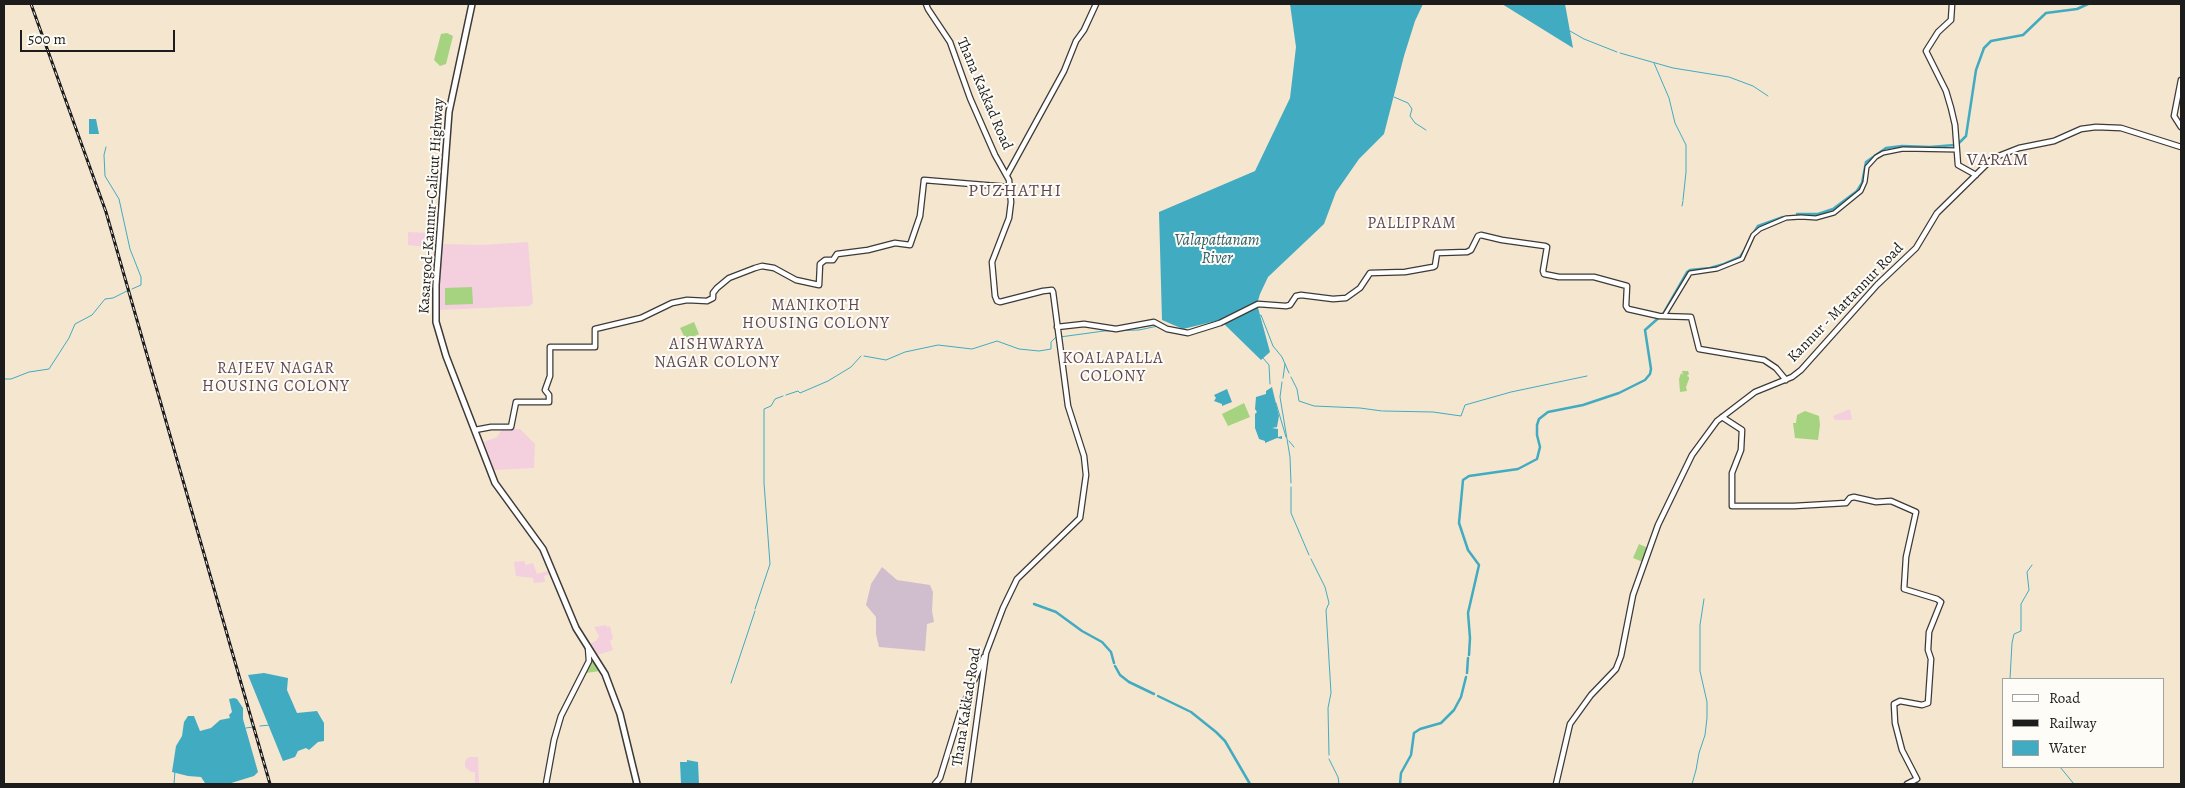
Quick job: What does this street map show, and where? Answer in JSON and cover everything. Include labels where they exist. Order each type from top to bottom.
[{"type":"highway","name":"Kasargod-Kannur-Calicut Highway","points":[[473,4],[450,104],[435,311],[439,336],[493,484],[538,546],[574,620],[597,660],[618,714],[636,784]]},
{"type":"main road","name":"Thana Kakkad Road","points":[[926,4],[950,42],[970,98],[995,155],[1007,175],[1011,202],[1009,218],[992,262],[997,301],[1000,302],[1052,290],[1068,406],[1085,466],[1086,482],[1082,510],[1076,523],[1017,579],[1009,591],[986,653],[968,784]]},
{"type":"main road","points":[[1007,175],[1064,71],[1076,41],[1084,30],[1096,4]]},
{"type":"main road","points":[[1952,4],[1951,20],[1938,32],[1926,51],[1946,91],[1955,126],[1958,165],[1976,175]]},
{"type":"main road","points":[[2181,80],[2174,116],[2181,128]]},
{"type":"main road","name":"Kannur - Mattannur Road","points":[[1556,784],[1570,724],[1591,696],[1616,669],[1621,656],[1633,595],[1658,524],[1692,456],[1708,431],[1722,417],[1755,392],[1786,380],[1801,370],[1877,284],[1916,248],[1937,213],[1990,161],[2008,152],[2054,141],[2088,128],[2121,128],[2181,147]]},
{"type":"main road","points":[[474,431],[491,427],[511,427],[516,402],[549,402],[549,395],[545,390],[550,376],[550,346],[595,347],[595,329],[641,318],[672,303],[687,300],[707,301],[713,298],[717,288],[729,278],[762,266],[774,268],[796,280],[819,285],[820,264],[825,260],[833,260],[836,254],[868,250],[895,243],[910,244],[920,216],[924,180],[1009,187]]},
{"type":"main road","points":[[1057,327],[1084,324],[1116,329],[1151,322],[1185,334],[1220,323],[1260,303],[1289,305],[1294,298],[1301,295],[1332,299],[1346,298],[1360,288],[1370,273],[1405,272],[1433,267],[1435,266],[1437,253],[1467,252],[1471,250],[1480,235],[1546,246],[1544,274],[1559,277],[1594,277],[1627,286],[1626,308],[1662,316],[1691,317],[1699,349],[1764,360],[1776,368],[1786,380]]},
{"type":"main road","points":[[1722,417],[1742,430],[1741,450],[1732,473],[1732,506],[1795,506],[1846,502],[1854,497],[1876,502],[1889,500],[1916,512],[1906,557],[1904,588],[1941,602],[1929,632],[1928,650],[1931,660],[1928,703],[1922,705],[1900,701],[1894,704],[1894,724],[1902,750],[1917,779],[1907,784]]},
{"type":"main road","points":[[546,784],[557,731],[568,702],[589,661],[588,646]]},
{"type":"main road","points":[[935,784],[940,778],[960,713],[986,653]]},
{"type":"street","points":[[1662,316],[1690,273],[1717,269],[1742,259],[1753,235],[1760,229],[1786,218],[1816,218],[1834,213],[1860,191],[1865,182],[1867,167],[1876,157],[1883,153],[1898,150],[1957,150]]},
{"type":"shaded area","points":[[408,232],[439,235],[438,248],[408,245]]},
{"type":"shaded area","points":[[528,242],[533,303],[530,306],[438,310],[442,244],[482,245]]},
{"type":"shaded area","points":[[1850,409],[1852,420],[1835,420],[1833,416]]},
{"type":"shaded area","points":[[502,429],[520,429],[535,444],[534,468],[494,470],[484,442],[497,437]]},
{"type":"shaded area","points":[[524,561],[526,565],[533,563],[537,574],[548,571],[550,574],[544,576],[545,582],[534,583],[533,578],[516,576],[514,562]]},
{"type":"shaded area","points":[[882,567],[897,580],[930,585],[933,592],[932,611],[934,622],[927,624],[925,651],[879,647],[876,634],[876,617],[866,605],[871,584]]},
{"type":"shaded area","points":[[606,625],[607,627],[610,626],[613,639],[610,641],[613,650],[597,655],[590,644],[596,641],[599,636],[594,627]]},
{"type":"shaded area","points":[[469,757],[478,757],[479,783],[475,783],[475,772],[471,772],[465,767],[465,761]]},
{"type":"green space","points":[[447,33],[453,36],[446,64],[440,66],[434,60],[441,34]]},
{"type":"green space","points":[[472,287],[473,304],[445,305],[445,288]]},
{"type":"green space","points":[[694,322],[699,334],[686,340],[680,328]]},
{"type":"green space","points":[[1682,371],[1688,371],[1689,374],[1687,376],[1689,379],[1686,387],[1687,391],[1680,392],[1679,379],[1681,373],[1683,375]]},
{"type":"green space","points":[[1244,403],[1250,417],[1228,426],[1222,414]]},
{"type":"green space","points":[[1805,411],[1819,416],[1818,440],[1795,438],[1793,423],[1796,423],[1797,415]]},
{"type":"green space","points":[[1639,544],[1648,548],[1643,562],[1633,558]]},
{"type":"green space","points":[[592,656],[600,671],[586,673]]},
{"type":"water","name":"Valapattanam River","points":[[1290,4],[1423,4],[1415,21],[1404,56],[1384,134],[1359,159],[1336,192],[1324,224],[1268,277],[1260,294],[1257,304],[1270,352],[1261,360],[1220,320],[1183,329],[1162,320],[1159,212],[1255,171],[1290,98],[1296,47]]},
{"type":"water","points":[[1502,4],[1565,4],[1573,48]]},
{"type":"water","points":[[89,119],[96,119],[99,134],[89,134]]},
{"type":"water","points":[[1272,387],[1279,416],[1277,427],[1272,428],[1278,429],[1278,437],[1282,436],[1282,439],[1277,438],[1265,443],[1265,441],[1259,439],[1255,428],[1256,397],[1266,394],[1266,391]]},
{"type":"water","points":[[1227,389],[1232,402],[1222,406],[1222,404],[1214,401],[1216,398],[1214,395]]},
{"type":"water","points":[[264,673],[288,678],[287,690],[297,713],[317,711],[324,723],[324,741],[318,742],[309,750],[306,748],[298,751],[295,757],[283,761],[248,675]]},
{"type":"water","points":[[229,699],[237,699],[243,708],[243,719],[258,772],[254,776],[228,784],[209,784],[205,783],[201,777],[172,772],[176,746],[182,736],[184,722],[188,716],[194,716],[200,731],[211,728],[220,720],[230,718],[229,715],[232,712]]},
{"type":"water","points":[[687,760],[698,762],[699,784],[681,784],[680,762],[687,762]]},
{"type":"waterway","points":[[1958,144],[1966,136],[1976,70],[1984,48],[1991,41],[2023,35],[2046,13],[2077,9],[2088,4]]},
{"type":"waterway","points":[[1570,31],[1584,39],[1617,52]]},
{"type":"waterway","points":[[1620,53],[1673,68],[1729,77],[1753,86],[1768,96]]},
{"type":"waterway","points":[[1654,63],[1669,98],[1675,123],[1686,145],[1683,200]]},
{"type":"waterway","points":[[1394,97],[1408,103],[1412,109],[1410,116],[1415,123],[1426,130]]},
{"type":"waterway","points":[[1797,214],[1818,214],[1833,209],[1857,191],[1862,183],[1866,162],[1886,148],[1955,145]]},
{"type":"waterway","points":[[106,147],[104,155],[105,176],[119,199],[130,249],[141,277],[141,285],[132,289]]},
{"type":"waterway","points":[[1682,206],[1683,201]]},
{"type":"waterway","points":[[1752,235],[1758,226],[1783,217]]},
{"type":"waterway","points":[[1469,655],[1468,613],[1479,565],[1468,550],[1459,523],[1463,480],[1469,476],[1518,469],[1537,459],[1540,447],[1537,425],[1539,419],[1548,412],[1583,405],[1619,393],[1645,380],[1650,374],[1651,369],[1645,330],[1663,314],[1687,272],[1724,264],[1740,257],[1744,251]]},
{"type":"waterway","points":[[4,379],[11,379],[29,372],[49,369],[69,338],[75,324],[92,315],[105,299],[113,298],[127,291]]},
{"type":"waterway","points":[[1259,316],[1261,315],[1273,346],[1282,357],[1289,373]]},
{"type":"waterway","points":[[1060,337],[1104,331],[1139,330],[1158,326]]},
{"type":"waterway","points":[[864,356],[886,360],[905,352],[938,345],[972,349],[997,341],[1019,349],[1039,351],[1051,349],[1051,342],[1056,337]]},
{"type":"waterway","points":[[786,395],[798,391],[800,393],[828,381],[851,367],[861,356]]},
{"type":"waterway","points":[[1263,358],[1269,365],[1270,384]]},
{"type":"waterway","points":[[1283,378],[1285,364]]},
{"type":"waterway","points":[[1383,411],[1433,412],[1461,416],[1465,405],[1511,392],[1587,376]]},
{"type":"waterway","points":[[1291,377],[1297,389],[1299,401],[1314,406],[1382,411]]},
{"type":"waterway","points":[[1282,382],[1280,397],[1290,457],[1291,483]]},
{"type":"waterway","points":[[755,609],[770,564],[764,483],[764,409],[771,406],[775,399],[783,396]]},
{"type":"waterway","points":[[1276,403],[1286,437]]},
{"type":"waterway","points":[[1289,441],[1294,447]]},
{"type":"waterway","points":[[1291,487],[1291,513],[1309,555]]},
{"type":"waterway","points":[[1311,559],[1325,587],[1329,603],[1326,610],[1331,693],[1328,708],[1329,755]]},
{"type":"waterway","points":[[2010,678],[2012,643],[2014,634],[2021,631],[2021,604],[2029,590],[2027,572],[2032,565]]},
{"type":"waterway","points":[[1692,784],[1705,735],[1707,718],[1707,702],[1700,671],[1700,625],[1704,599]]},
{"type":"waterway","points":[[1034,604],[1056,612],[1082,631],[1102,642],[1111,652],[1114,663]]},
{"type":"waterway","points":[[731,683],[755,611]]},
{"type":"waterway","points":[[1467,673],[1468,658]]},
{"type":"waterway","points":[[1115,666],[1120,675],[1129,682],[1154,694]]},
{"type":"waterway","points":[[1400,784],[1401,773],[1411,755],[1414,733],[1420,729],[1441,723],[1454,710],[1461,697],[1466,677]]},
{"type":"waterway","points":[[1158,696],[1191,712],[1216,732],[1225,741],[1250,784]]},
{"type":"waterway","points":[[260,726],[270,725]]},
{"type":"waterway","points":[[246,728],[253,727]]},
{"type":"waterway","points":[[1329,759],[1338,777],[1339,784]]},
{"type":"waterway","points":[[2061,768],[2074,784]]},
{"type":"waterway","points":[[174,784],[175,771]]},
{"type":"railway","points":[[31,4],[106,212],[270,784]]},
{"type":"district","name":"VARAM","points":[[1998,161]]},
{"type":"district","name":"PUZHATHI","points":[[1015,192]]},
{"type":"district","name":"PALLIPRAM","points":[[1412,224]]},
{"type":"district","name":"MANIKOTH HOUSING COLONY","points":[[816,315]]},
{"type":"district","name":"AISHWARYA NAGAR COLONY","points":[[717,354]]},
{"type":"district","name":"KOALAPALLA COLONY","points":[[1113,368]]},
{"type":"district","name":"RAJEEV NAGAR HOUSING COLONY","points":[[276,378]]}]
